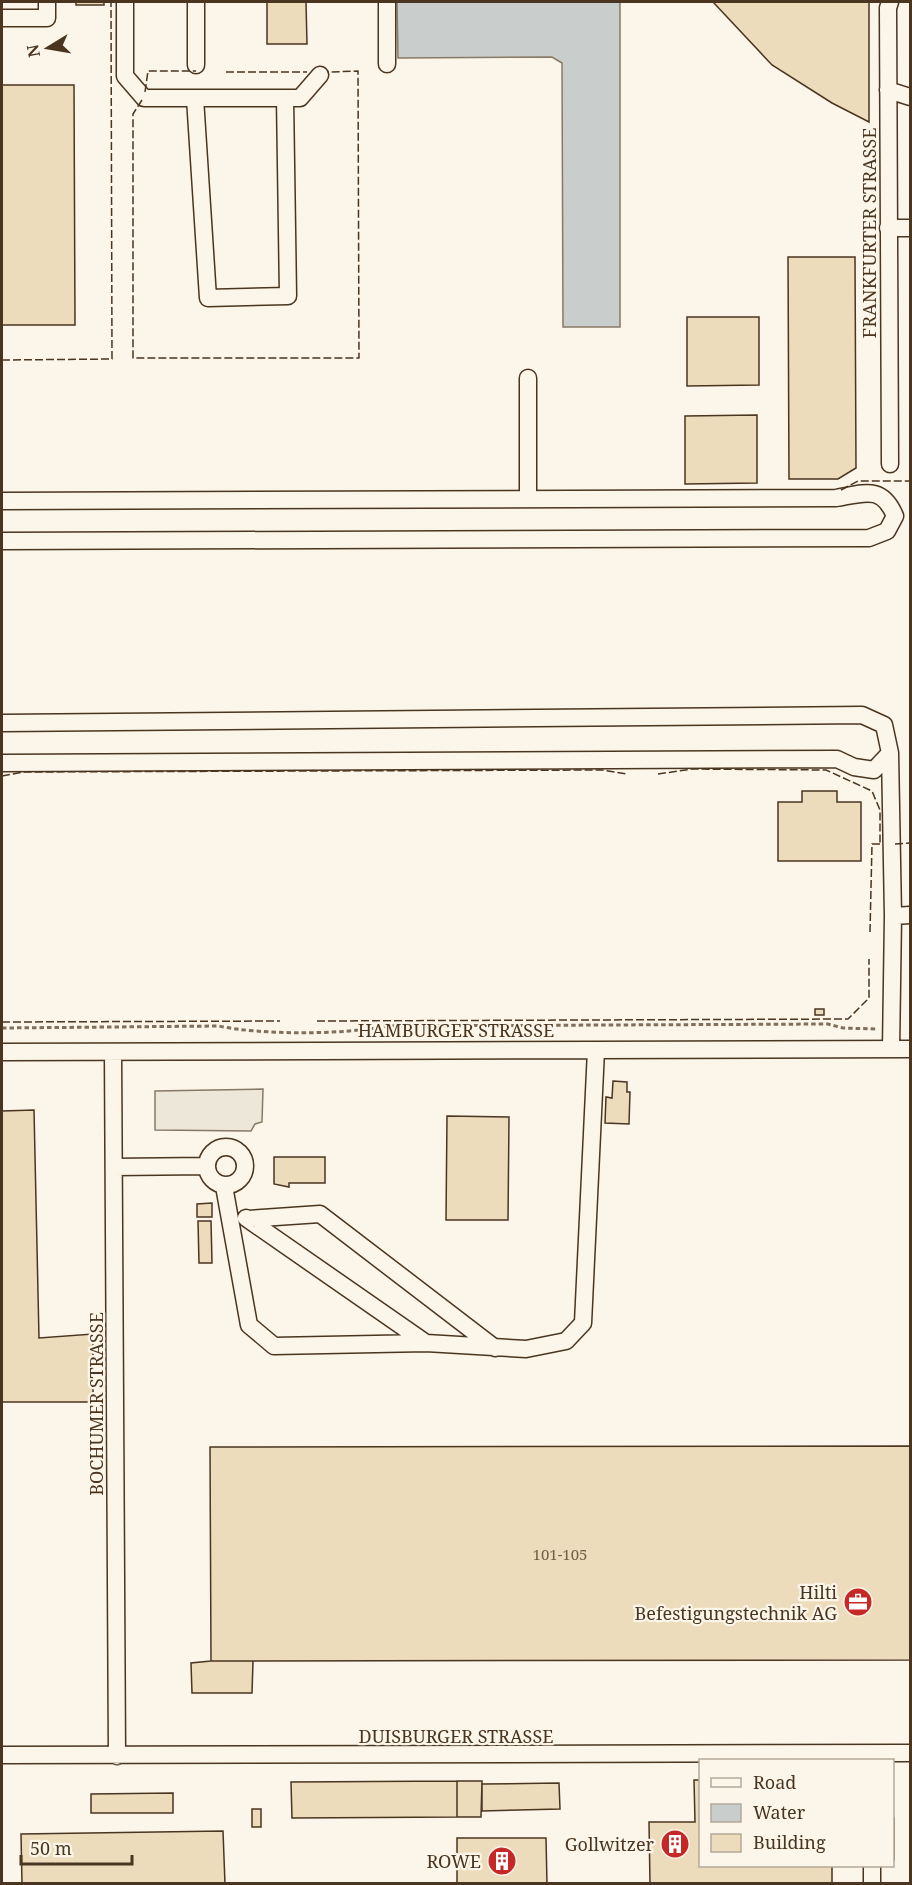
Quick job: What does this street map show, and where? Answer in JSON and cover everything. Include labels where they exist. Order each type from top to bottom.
[{"type":"street","points":[[2,18],[47,18],[47,2]]},
{"type":"street","points":[[125,2],[125,76],[144,98],[300,98],[320,75]]},
{"type":"street","points":[[196,2],[196,65]]},
{"type":"street","points":[[387,2],[387,64]]},
{"type":"street","name":"FRANKFURTER STRASSE","points":[[890,2],[888,90],[890,464]]},
{"type":"street","points":[[888,90],[910,97]]},
{"type":"street","points":[[195,98],[208,298],[288,296],[285,98]]},
{"type":"street","points":[[888,228],[910,228]]},
{"type":"street","points":[[528,378],[528,499]]},
{"type":"street","points":[[2,501],[837,498],[872,492],[888,500],[895,516],[887,531],[869,538],[2,541]]},
{"type":"street","points":[[2,723],[862,715],[884,725],[890,753],[893,916],[891,1049]]},
{"type":"street","points":[[2,763],[837,759],[854,767],[874,770],[890,753]]},
{"type":"street","points":[[893,916],[910,915]]},
{"type":"street","name":"HAMBURGER STRASSE","points":[[2,1052],[910,1049]]},
{"type":"street","points":[[224,1186],[229,1203],[249,1325],[274,1346],[426,1343],[526,1349],[567,1341],[583,1323],[596,1050]]},
{"type":"street","name":"BOCHUMER STRASSE","points":[[113,1052],[117,1756]]},
{"type":"street","points":[[224,1147],[233,1148],[241,1153],[245,1161],[245,1171],[233,1185],[224,1186],[215,1182],[209,1175],[207,1166],[209,1157],[215,1150],[224,1147]]},
{"type":"street","points":[[114,1167],[207,1166]]},
{"type":"street","points":[[229,1203],[248,1219],[426,1343]]},
{"type":"street","points":[[248,1219],[320,1215],[496,1349]]},
{"type":"street","name":"DUISBURGER STRASSE","points":[[2,1755],[880,1757],[910,1753]]},
{"type":"street","points":[[872,1867],[872,1884]]},
{"type":"path","points":[[2,1028],[219,1026],[242,1031],[355,1031],[386,1026],[828,1024],[843,1028],[892,1029]]},
{"type":"shaded area","points":[[263,1089],[262,1122],[255,1124],[251,1131],[155,1130],[155,1091]]},
{"type":"water","points":[[397,2],[620,2],[620,327],[563,327],[562,63],[552,57],[398,58]]},
{"type":"building","points":[[76,2],[104,2],[104,5],[76,5]]},
{"type":"building","points":[[267,2],[306,2],[307,44],[267,44]]},
{"type":"building","points":[[713,2],[869,2],[869,122],[832,103],[772,65]]},
{"type":"building","points":[[2,85],[74,85],[75,325],[2,325]]},
{"type":"building","points":[[788,257],[855,257],[856,468],[838,479],[789,479]]},
{"type":"building","points":[[687,317],[759,317],[759,385],[687,386]]},
{"type":"building","points":[[757,415],[757,483],[685,484],[685,416]]},
{"type":"building","points":[[802,791],[837,791],[837,802],[861,802],[861,861],[778,861],[778,802],[802,802]]},
{"type":"building","points":[[815,1009],[824,1009],[824,1015],[815,1015]]},
{"type":"building","points":[[613,1081],[627,1082],[627,1092],[630,1092],[629,1124],[605,1123],[606,1097],[612,1098]]},
{"type":"building","points":[[34,1110],[39,1338],[93,1334],[93,1402],[2,1402],[2,1111]]},
{"type":"building","points":[[447,1116],[509,1117],[508,1220],[446,1220]]},
{"type":"building","points":[[274,1157],[325,1157],[325,1183],[289,1183],[289,1187],[274,1184]]},
{"type":"building","points":[[212,1203],[212,1217],[197,1217],[197,1204]]},
{"type":"building","points":[[198,1221],[211,1221],[212,1263],[199,1263]]},
{"type":"building","points":[[910,1446],[910,1660],[211,1661],[210,1447]]},
{"type":"building","points":[[253,1661],[252,1693],[192,1693],[191,1663]]},
{"type":"building","name":"Gollwitzer","points":[[694,1780],[699,1780],[699,1867],[832,1867],[832,1884],[650,1884],[649,1822],[695,1822]]},
{"type":"building","points":[[457,1781],[457,1817],[292,1818],[291,1782]]},
{"type":"building","points":[[457,1781],[482,1781],[481,1817],[457,1817]]},
{"type":"building","points":[[559,1783],[560,1809],[482,1811],[482,1784]]},
{"type":"building","points":[[173,1793],[173,1813],[91,1813],[91,1794]]},
{"type":"building","points":[[252,1809],[261,1809],[261,1827],[252,1827]]},
{"type":"building","points":[[223,1831],[225,1884],[22,1884],[21,1834]]},
{"type":"building","name":"ROWE","points":[[457,1838],[546,1838],[547,1884],[457,1884]]},
{"type":"fence","points":[[2,360],[112,359],[111,2]]},
{"type":"fence","points":[[145,92],[148,71],[196,71]]},
{"type":"fence","points":[[142,100],[133,114],[133,358],[359,358],[358,71],[330,72]]},
{"type":"fence","points":[[226,72],[307,72]]},
{"type":"fence","points":[[841,490],[858,481],[910,481]]},
{"type":"fence","points":[[658,774],[692,769],[826,770],[872,791],[880,810],[880,844]]},
{"type":"fence","points":[[2,776],[24,772],[602,770],[627,774]]},
{"type":"fence","points":[[895,844],[910,843]]},
{"type":"fence","points":[[870,932],[872,844],[883,844]]},
{"type":"fence","points":[[317,1021],[848,1019],[869,998],[869,959]]},
{"type":"fence","points":[[2,1022],[280,1021]]},
{"type":"place","name":"Hilti Befestigungstechnik AG","points":[[858,1602]]},
{"type":"place","name":"Gollwitzer","points":[[675,1844]]},
{"type":"place","name":"ROWE","points":[[502,1861]]}]
